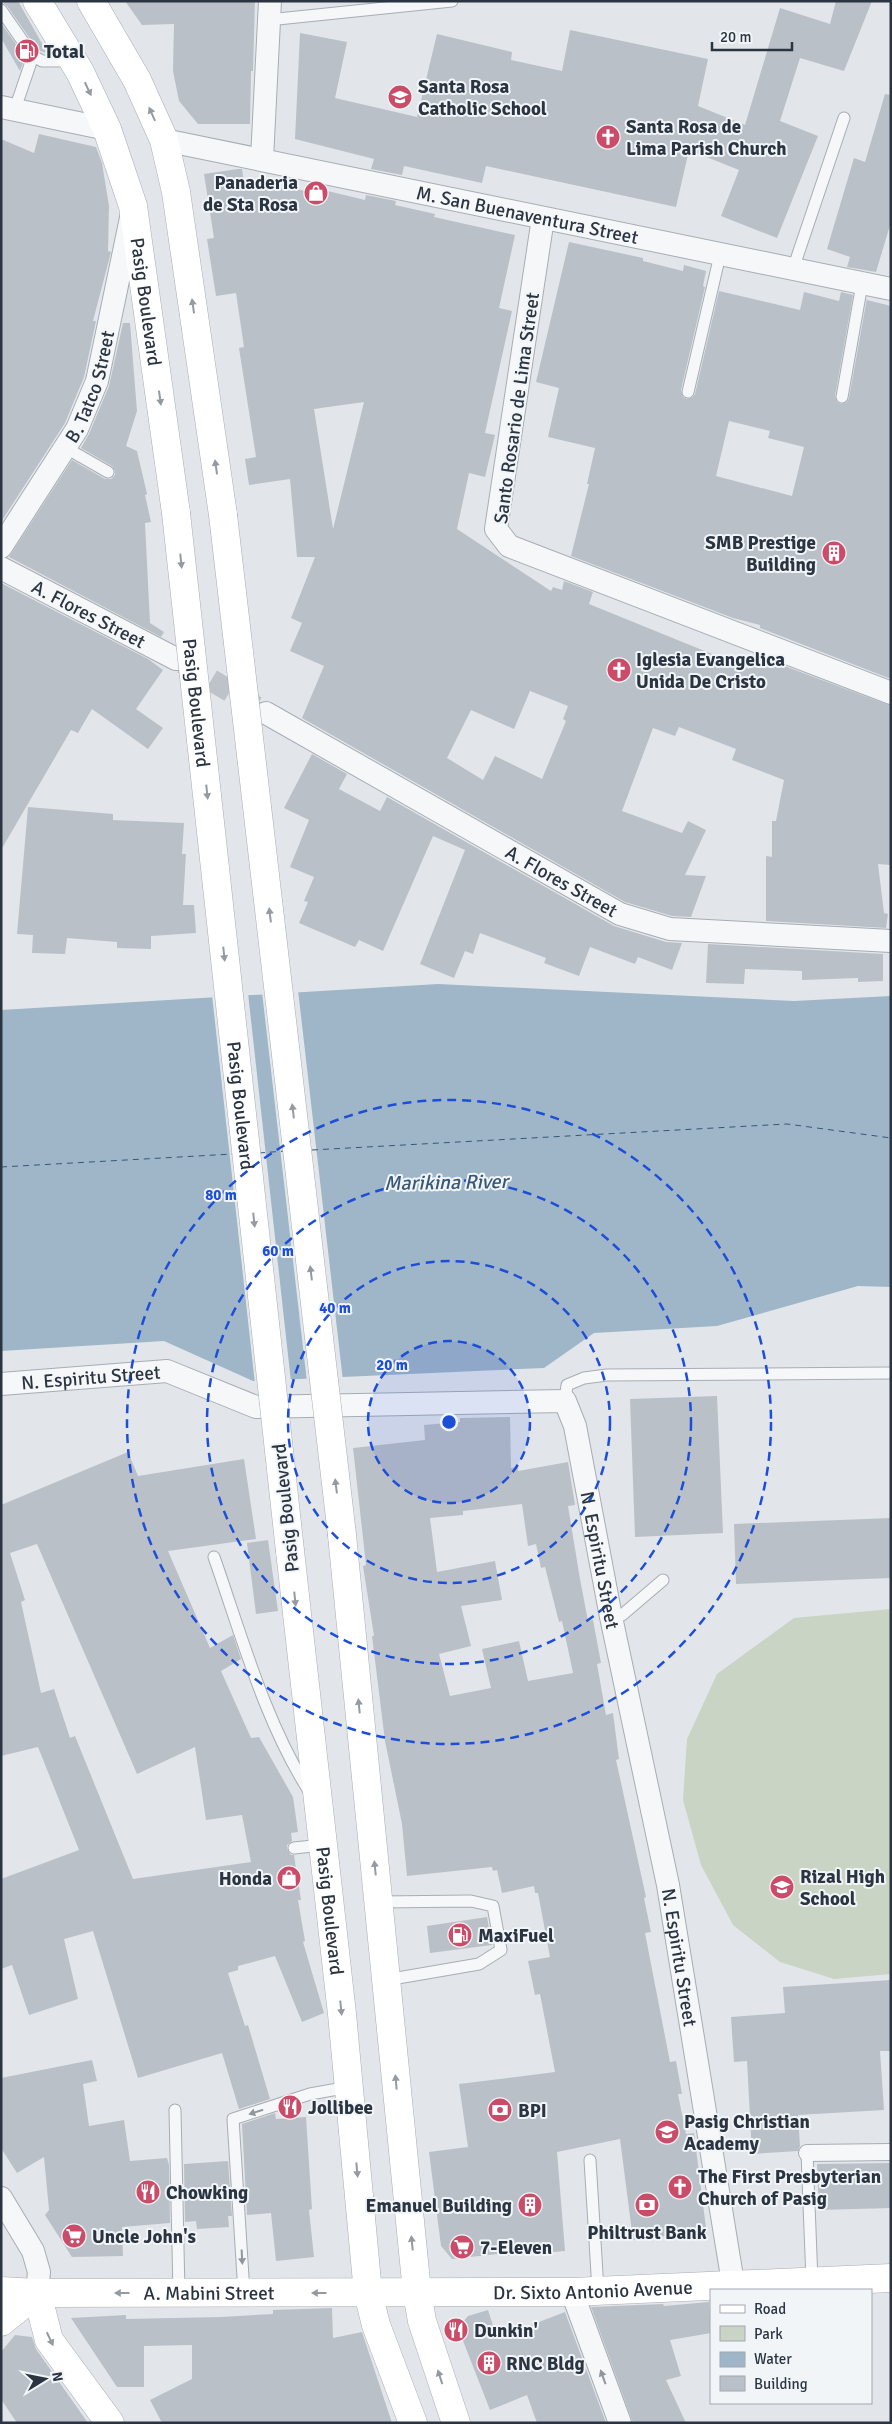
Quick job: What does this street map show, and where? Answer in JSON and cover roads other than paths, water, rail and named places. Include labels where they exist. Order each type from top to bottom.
[{"type":"main road","name":"Pasig Boulevard","points":[[37,1],[74,62],[107,129],[133,206],[176,513],[349,2087],[368,2293],[376,2325],[413,2423]]},
{"type":"main road","points":[[91,1],[137,80],[164,140],[176,192],[224,515],[342,1535],[416,2292],[422,2321],[456,2423]]},
{"type":"main road","name":"Dr. Sixto Antonio Avenue","points":[[416,2292],[585,2291],[732,2283],[891,2278]]},
{"type":"main road","name":"A. Mabini Street","points":[[1,2291],[37,2293],[416,2292]]},
{"type":"main road","points":[[1,2322],[37,2293],[49,2340],[110,2423]]},
{"type":"street","points":[[262,159],[269,11]]},
{"type":"street","points":[[8,108],[107,129]]},
{"type":"street","name":"M. San Buenaventura Street","points":[[164,140],[891,289]]},
{"type":"street","name":"B. Tatco Street","points":[[1,547],[77,429],[97,381],[117,293],[133,206]]},
{"type":"street","name":"Santo Rosario de Lima Street","points":[[543,218],[496,529],[509,546],[891,693]]},
{"type":"street","name":"A. Flores Street","points":[[1,568],[176,659]]},
{"type":"street","name":"A. Flores Street","points":[[266,713],[620,914],[670,929],[891,942]]},
{"type":"street","name":"N. Espiritu Street","points":[[1,1384],[167,1371],[256,1407],[565,1401],[575,1426],[610,1617],[668,1885],[732,2283]]},
{"type":"street","points":[[807,2153],[891,2152]]},
{"type":"street","points":[[1,2198],[33,2251],[40,2272],[37,2293]]},
{"type":"street","points":[[585,2291],[620,2423]]},
{"type":"lane","points":[[269,11],[452,1]]},
{"type":"lane","points":[[1,10],[33,56],[42,60],[74,62]]},
{"type":"lane","points":[[8,108],[33,56]]},
{"type":"lane","points":[[794,269],[844,118]]},
{"type":"lane","points":[[688,392],[720,255]]},
{"type":"lane","points":[[842,397],[862,284]]},
{"type":"lane","points":[[66,448],[108,472]]},
{"type":"lane","points":[[565,1401],[567,1385],[584,1378],[607,1375],[891,1373]]},
{"type":"lane","points":[[214,1557],[275,1726],[294,1766],[318,1803]]},
{"type":"lane","points":[[610,1617],[622,1615],[663,1580]]},
{"type":"lane","points":[[294,1848],[322,1845]]},
{"type":"lane","points":[[379,1902],[471,1901],[493,1906],[501,1950],[479,1964],[386,1980]]},
{"type":"lane","points":[[244,2293],[233,2119],[302,2096],[349,2087]]},
{"type":"lane","points":[[174,2110],[179,2293]]},
{"type":"lane","points":[[807,2153],[812,2281]]},
{"type":"lane","points":[[585,2291],[590,2160]]},
{"type":"water","name":"Marikina River","points":[[438,984],[794,1001],[891,996],[891,1287],[858,1286],[717,1326],[594,1333],[544,1368],[253,1381],[164,1341],[1,1351],[1,1010]]},
{"type":"tunnel","points":[[183,663],[256,707]]},
{"type":"place","name":"Total","points":[[27,51]]},
{"type":"place","name":"Santa Rosa Catholic School","points":[[400,97]]},
{"type":"place","name":"Santa Rosa de Lima Parish Church","points":[[608,137]]},
{"type":"place","name":"Panaderia de Sta Rosa","points":[[316,193]]},
{"type":"place","name":"SMB Prestige Building","points":[[834,553]]},
{"type":"place","name":"Iglesia Evangelica Unida De Cristo","points":[[619,670]]},
{"type":"place","name":"Honda","points":[[289,1878]]},
{"type":"place","name":"Rizal High School","points":[[782,1887]]},
{"type":"place","name":"MaxiFuel","points":[[460,1935]]},
{"type":"place","name":"Jollibee","points":[[290,2107]]},
{"type":"place","name":"BPI","points":[[500,2110]]},
{"type":"place","name":"Pasig Christian Academy","points":[[667,2132]]},
{"type":"place","name":"The First Presbyterian Church of Pasig","points":[[680,2187]]},
{"type":"place","name":"Chowking","points":[[148,2192]]},
{"type":"place","name":"Emanuel Building","points":[[530,2205]]},
{"type":"place","name":"Philtrust Bank","points":[[647,2205]]},
{"type":"place","name":"Uncle John's","points":[[74,2236]]},
{"type":"place","name":"7-Eleven","points":[[462,2247]]},
{"type":"place","name":"Dunkin'","points":[[456,2330]]},
{"type":"place","name":"RNC Bldg","points":[[489,2363]]}]
